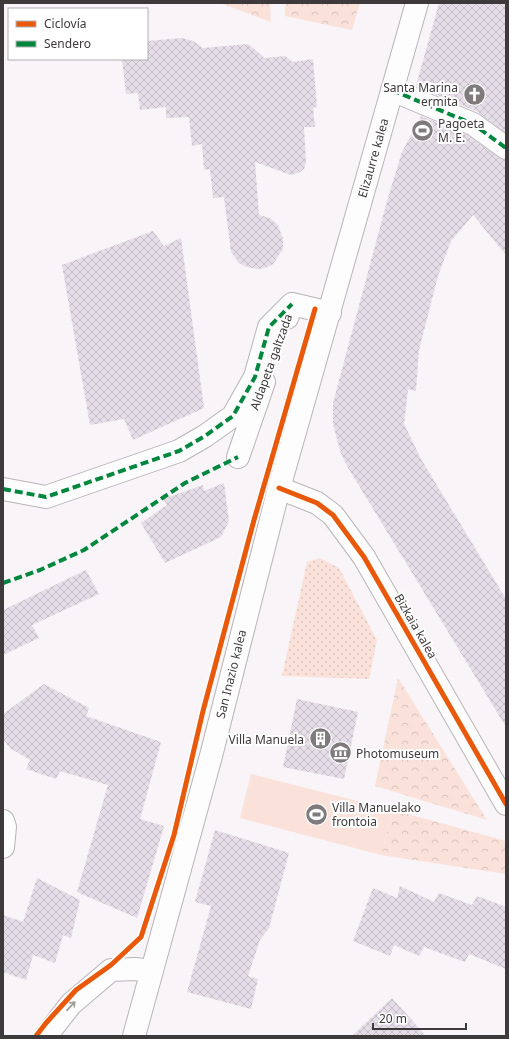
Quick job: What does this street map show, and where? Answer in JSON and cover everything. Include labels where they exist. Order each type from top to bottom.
[{"type":"street","name":"Elizaurre kalea","points":[[330,313],[417,3]]},
{"type":"street","points":[[392,90],[473,124],[506,148]]},
{"type":"street","points":[[3,490],[46,497],[179,451],[204,436],[233,416],[255,377],[269,327],[292,304]]},
{"type":"street","name":"Aldapeta galtzada","points":[[238,457],[292,304],[330,313]]},
{"type":"street","name":"San Inazio kalea","points":[[134,1036],[150,971],[210,756],[279,488],[330,313]]},
{"type":"street","name":"Bizkaia kalea","points":[[279,488],[317,503],[333,515],[364,557],[506,804]]},
{"type":"street","points":[[3,821],[5,827],[3,847]]},
{"type":"street","points":[[46,1036],[71,1004],[111,970],[135,969],[150,971]]},
{"type":"green space","points":[[220,3],[270,3],[271,22]]},
{"type":"green space","points":[[285,3],[360,3],[352,30],[285,16]]},
{"type":"green space","points":[[320,558],[339,568],[377,640],[369,679],[282,676],[307,562]]},
{"type":"green space","points":[[398,678],[487,820],[375,786]]},
{"type":"green space","name":"Villa Manuelako frontoia","points":[[251,774],[393,810],[381,855],[240,818]]},
{"type":"green space","points":[[393,810],[506,841],[506,874],[381,855]]},
{"type":"building","points":[[439,3],[506,3],[506,133],[478,112],[416,86]]},
{"type":"building","points":[[182,38],[193,41],[203,48],[248,44],[265,58],[285,56],[293,62],[313,59],[317,107],[313,108],[315,127],[304,127],[306,163],[304,169],[291,175],[255,162],[259,215],[270,218],[277,224],[283,238],[283,249],[273,264],[266,268],[257,269],[247,267],[239,263],[231,252],[224,197],[213,198],[210,169],[204,170],[202,144],[192,146],[189,117],[166,118],[166,107],[140,110],[138,93],[126,94],[122,60],[148,60],[148,41]]},
{"type":"building","points":[[421,116],[467,135],[499,158],[506,160],[506,255],[473,215],[451,241],[438,276],[419,350],[416,391],[408,389],[404,424],[421,459],[506,599],[506,727],[347,466],[340,451],[333,424],[333,403],[387,201],[402,152]]},
{"type":"building","points":[[153,231],[164,246],[181,238],[204,408],[133,440],[124,419],[90,425],[62,265]]},
{"type":"building","points":[[224,483],[229,521],[221,537],[165,563],[141,523],[167,505],[163,499],[203,485],[204,491]]},
{"type":"building","points":[[86,570],[99,594],[32,625],[39,638],[3,655],[3,610]]},
{"type":"building","points":[[44,684],[89,708],[86,716],[161,742],[140,819],[164,826],[137,918],[77,892],[108,785],[60,771],[56,779],[26,769],[30,760],[10,748],[3,739],[3,714]]},
{"type":"building","name":"Villa Manuela","points":[[297,699],[358,712],[344,779],[283,767]]},
{"type":"building","points":[[215,830],[289,853],[269,928],[260,940],[248,976],[258,979],[251,1009],[187,992],[211,906],[195,902]]},
{"type":"building","points":[[37,878],[80,900],[71,938],[63,935],[55,963],[33,955],[26,980],[3,972],[3,915],[23,922]]},
{"type":"building","points":[[400,886],[434,902],[439,893],[472,905],[477,896],[506,907],[506,969],[469,954],[465,962],[424,947],[419,956],[394,945],[390,956],[353,941],[373,888],[397,898]]},
{"type":"building","points":[[392,998],[426,1036],[352,1036]]},
{"type":"marked path","points":[[392,90],[473,124],[506,148]]},
{"type":"marked path","points":[[3,489],[46,497],[179,451],[205,436],[233,416],[255,377],[269,327],[292,304]]},
{"type":"marked path","points":[[3,583],[40,570],[84,550],[185,483],[238,457]]},
{"type":"cycle path","points":[[36,1036],[76,990],[111,965],[141,937],[174,835],[203,711],[254,520],[315,309]]},
{"type":"cycle path","points":[[279,488],[317,503],[333,515],[364,557],[506,804]]},
{"type":"place","name":"Santa Marina ermita","points":[[474,94]]},
{"type":"place","name":"Pagoeta M. E.","points":[[422,130]]},
{"type":"place","name":"Villa Manuela","points":[[320,739]]},
{"type":"place","name":"Photomuseum","points":[[341,753]]},
{"type":"place","name":"Villa Manuelako frontoia","points":[[316,814]]}]
